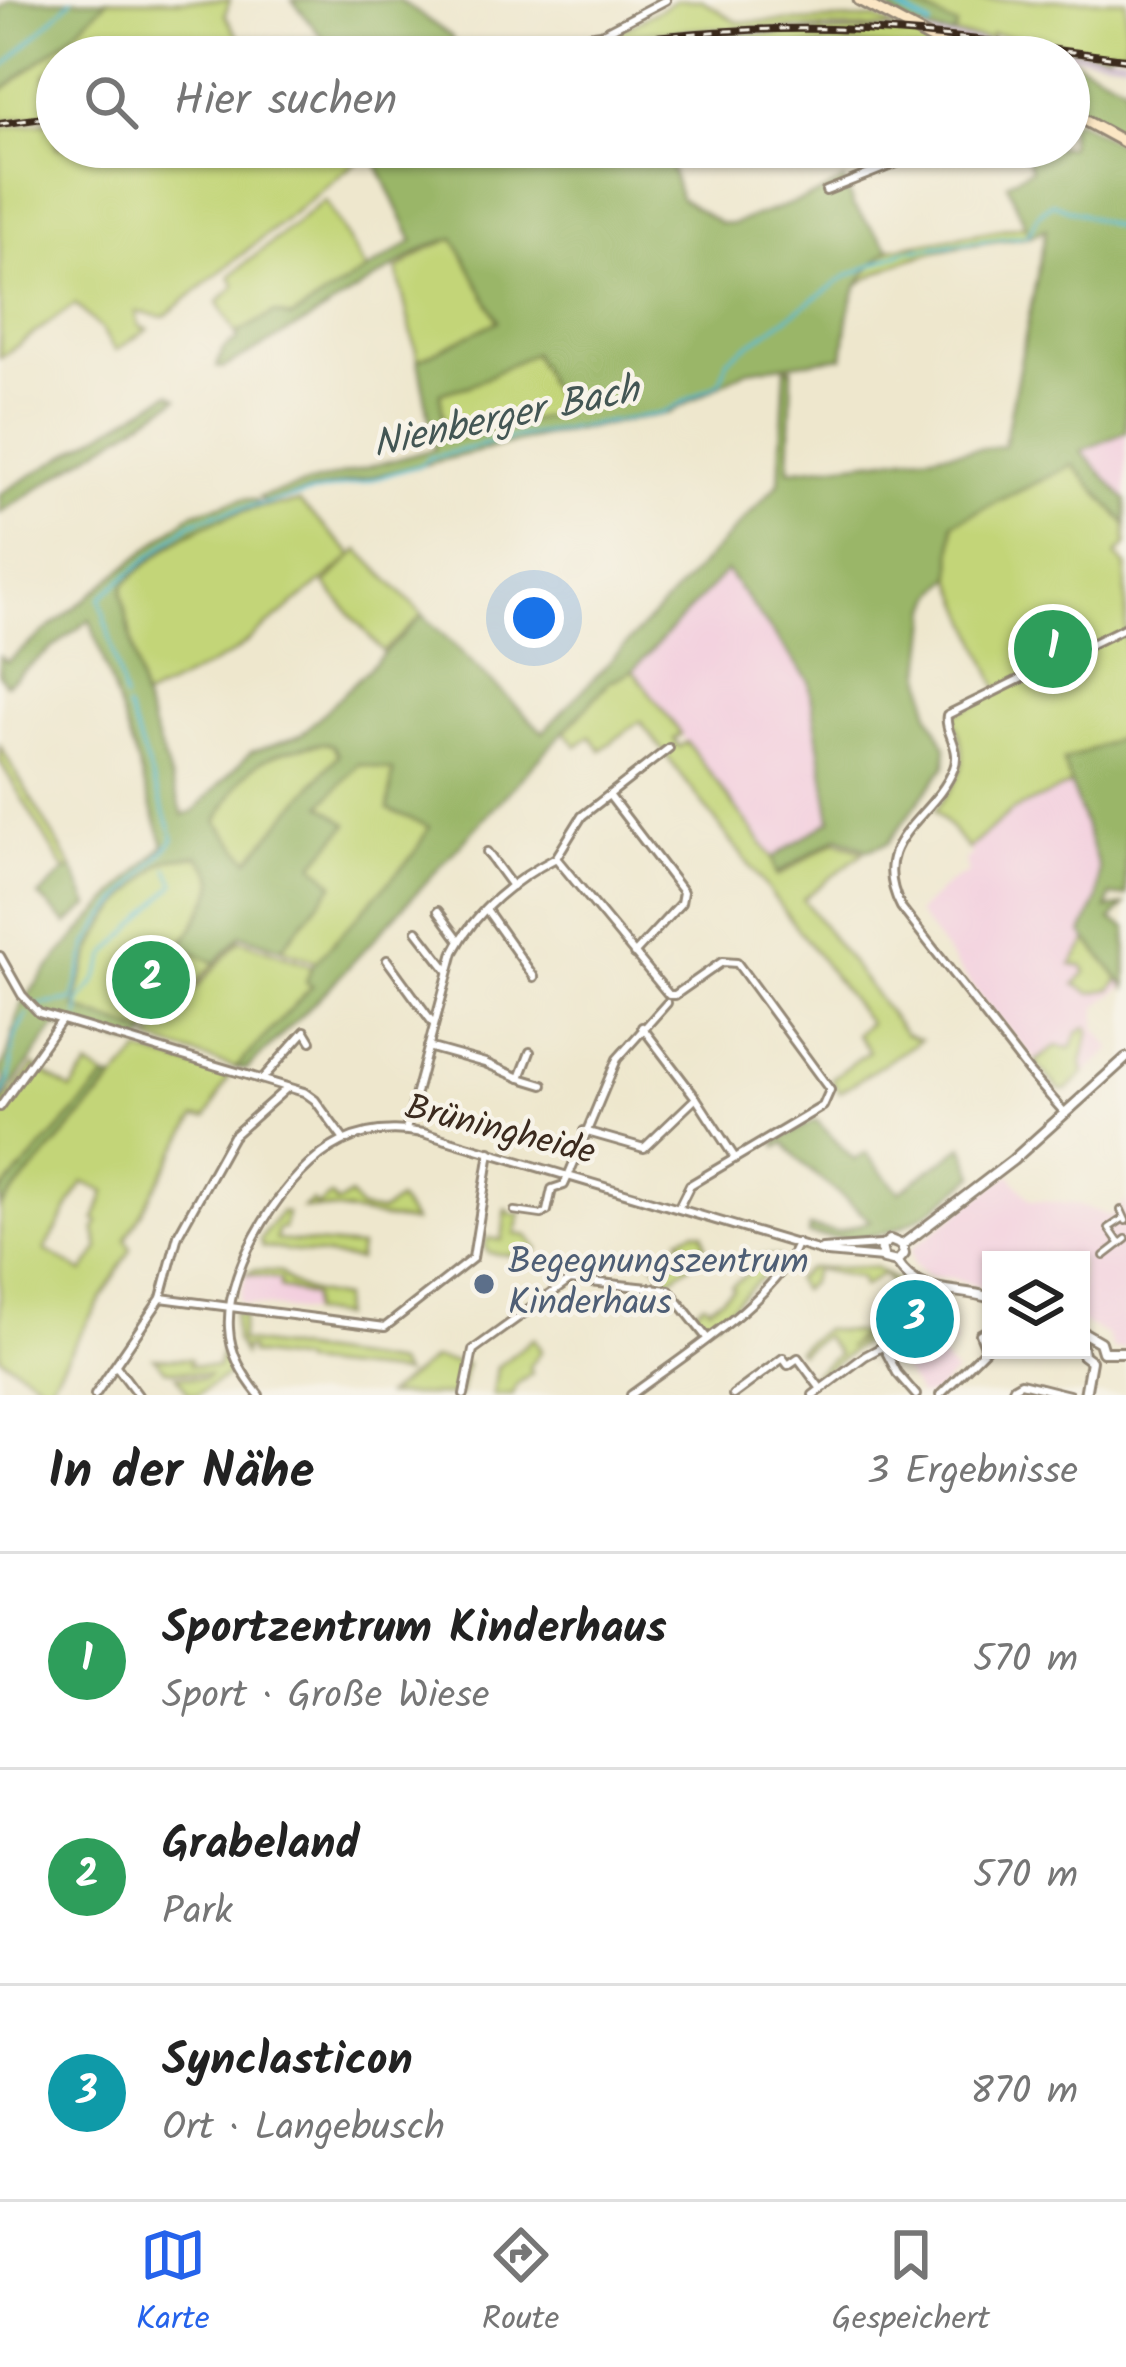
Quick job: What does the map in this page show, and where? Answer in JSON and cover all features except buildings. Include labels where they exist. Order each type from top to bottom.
[{"type":"main road","points":[[859,0],[926,36]]},
{"type":"main road","points":[[1090,124],[1126,142]]},
{"type":"street","points":[[593,36],[666,0]]},
{"type":"street","points":[[826,191],[882,168]]},
{"type":"street","points":[[1066,1114],[901,907],[892,884],[897,844],[956,763],[956,745],[945,718],[1126,627]]},
{"type":"street","points":[[406,1130],[460,941],[512,886],[556,858],[577,821],[669,748]]},
{"type":"street","points":[[609,795],[683,892],[681,903],[634,954]]},
{"type":"street","points":[[487,852],[512,886]]},
{"type":"street","points":[[556,858],[669,1000]]},
{"type":"street","points":[[486,909],[534,976]]},
{"type":"street","points":[[438,911],[460,941]]},
{"type":"street","points":[[417,931],[448,972]]},
{"type":"street","points":[[0,956],[28,1004],[61,1021],[288,1087],[315,1100],[344,1140],[322,1154],[284,1195],[242,1262],[229,1309],[235,1357],[259,1395]]},
{"type":"street","points":[[387,960],[434,1023]]},
{"type":"street","points":[[514,1211],[542,1215],[547,1210],[553,1189],[563,1185],[569,1174],[617,1059],[642,1027],[669,1000],[722,962],[734,961],[826,1081],[829,1100],[690,1185],[679,1207]]},
{"type":"street","points":[[0,1107],[61,1021]]},
{"type":"street","points":[[642,1027],[735,1158]]},
{"type":"street","points":[[262,1078],[304,1031],[311,1041]]},
{"type":"street","points":[[428,1047],[543,1085]]},
{"type":"street","points":[[520,1078],[530,1052]]},
{"type":"street","points":[[902,1245],[960,1203],[1126,1058]]},
{"type":"street","points":[[94,1395],[161,1298],[178,1235],[233,1136],[288,1087]]},
{"type":"street","points":[[584,1132],[644,1148],[696,1098]]},
{"type":"street","name":"Brüningheide","points":[[344,1140],[376,1130],[406,1130],[821,1250]]},
{"type":"street","points":[[161,1298],[385,1327],[411,1302],[473,1258],[490,1152]]},
{"type":"street","points":[[1104,1256],[1123,1241],[1109,1228],[1124,1216]]},
{"type":"street","points":[[821,1250],[894,1240],[902,1245],[904,1254],[898,1262]]},
{"type":"street","points":[[631,1395],[754,1300],[786,1268],[797,1244]]},
{"type":"street","points":[[882,1258],[883,1244]]},
{"type":"street","points":[[821,1250],[898,1262]]},
{"type":"street","points":[[898,1262],[915,1283],[982,1295]]},
{"type":"street","points":[[464,1395],[473,1350],[569,1280],[669,1290],[707,1338]]},
{"type":"street","points":[[733,1395],[783,1358],[788,1365],[798,1358],[817,1392],[935,1317],[940,1290]]},
{"type":"street","points":[[1090,1338],[1101,1344],[1103,1352],[1091,1361]]},
{"type":"street","points":[[883,1346],[916,1395]]},
{"type":"street","points":[[940,1395],[982,1352]]},
{"type":"street","points":[[1103,1352],[1126,1352]]},
{"type":"street","points":[[1085,1395],[1091,1361]]},
{"type":"street","points":[[117,1367],[138,1395]]},
{"type":"street","points":[[1010,1395],[1021,1383],[1069,1395]]},
{"type":"shaded area","points":[[828,26],[953,36],[870,32],[640,36],[697,29]]},
{"type":"shaded area","points":[[1090,51],[1126,55],[1126,62],[1090,58]]},
{"type":"shaded area","points":[[1126,432],[1126,500],[1080,451]]},
{"type":"shaded area","points":[[727,571],[809,681],[831,820],[773,858],[633,670]]},
{"type":"shaded area","points":[[1072,784],[1099,868],[1098,898],[1082,933],[1124,986],[1097,1006],[1096,1027],[1112,1049],[1062,1091],[979,995],[917,913],[947,884],[968,873],[965,861],[972,855],[968,849],[1012,811]]},
{"type":"shaded area","points":[[1010,1174],[1030,1200],[1075,1204],[1111,1216],[1126,1200],[1126,1349],[1113,1349],[1106,1334],[1090,1326],[1090,1251],[982,1251],[982,1287],[927,1276],[913,1264],[911,1249]]},
{"type":"shaded area","points":[[246,1274],[281,1279],[313,1296],[311,1312],[242,1303]]},
{"type":"shaded area","points":[[938,1323],[956,1343],[939,1353],[955,1373],[933,1395],[919,1395],[890,1349]]},
{"type":"green space","points":[[10,0],[108,0],[70,36],[36,36],[36,64],[0,92],[0,9]]},
{"type":"green space","points":[[108,0],[230,0],[225,15],[238,36],[70,36]]},
{"type":"green space","points":[[292,0],[399,0],[451,36],[321,36]]},
{"type":"green space","points":[[677,0],[702,0],[737,22],[876,19],[896,28],[697,29],[601,36]]},
{"type":"green space","points":[[890,0],[904,0],[957,26],[956,31],[943,34],[907,24],[887,6]]},
{"type":"green space","points":[[904,0],[1126,0],[1126,50],[1108,48],[1108,53],[1090,51],[1090,36],[952,35],[956,26]]},
{"type":"green space","points":[[870,32],[917,36],[691,36]]},
{"type":"green space","points":[[36,64],[36,116],[0,121],[0,92]]},
{"type":"green space","points":[[1090,68],[1126,86],[1126,138],[1090,118]]},
{"type":"green space","points":[[36,124],[36,168],[349,168],[164,317],[136,312],[139,326],[148,329],[115,351],[102,330],[75,304],[0,358],[0,128]]},
{"type":"green space","points":[[1090,127],[1126,148],[1126,432],[1081,451],[1126,500],[1126,524],[1073,465],[953,523],[952,577],[930,608],[923,670],[929,714],[946,747],[945,766],[888,843],[868,850],[838,837],[776,874],[773,858],[831,820],[809,681],[726,571],[633,670],[609,682],[329,988],[247,1069],[236,1068],[312,986],[306,982],[312,966],[414,854],[429,827],[388,809],[393,771],[359,764],[322,805],[348,824],[314,864],[334,884],[281,949],[241,935],[215,963],[178,945],[205,906],[214,879],[198,856],[160,865],[103,928],[87,962],[75,1008],[147,1034],[139,1046],[56,1026],[0,1103],[5,1081],[0,1069],[25,1000],[74,939],[164,845],[90,619],[6,684],[0,675],[0,656],[7,662],[194,512],[246,498],[261,506],[186,535],[124,584],[122,593],[143,699],[183,815],[193,812],[251,752],[301,735],[423,615],[543,732],[779,483],[785,368],[792,368],[789,470],[1004,446],[1046,229],[1030,236],[1007,183],[1031,169],[1090,168]],"holes":[[[324,743],[333,745],[338,755],[249,860],[217,822],[246,774],[269,757]]]},
{"type":"green space","points":[[379,168],[671,168],[680,198],[720,223],[733,224],[822,193],[844,180],[853,206],[890,249],[858,285],[843,357],[747,370],[669,413],[542,436],[265,503],[259,497],[435,449],[418,360],[498,321],[454,238],[428,246],[308,321],[217,367],[223,349],[238,339],[236,334],[274,313],[291,318],[413,241]],"holes":[[[533,353],[563,413],[446,440],[440,393],[469,386]]]},
{"type":"green space","points":[[325,200],[367,272],[291,318],[274,313],[236,334],[218,302],[235,286],[230,276]]},
{"type":"green space","points":[[1025,225],[1030,236],[920,256],[857,285],[865,270],[890,249]]},
{"type":"green space","points":[[455,238],[499,322],[418,360],[397,270],[429,248]]},
{"type":"green space","points":[[533,353],[564,413],[446,440],[440,393],[469,386]]},
{"type":"green space","points":[[170,393],[178,398],[0,513],[0,494]]},
{"type":"green space","points":[[1073,465],[1126,524],[1126,545],[1116,555],[1126,566],[1126,735],[1064,761],[1072,784],[1012,811],[968,849],[935,810],[962,765],[953,715],[999,692],[952,577],[953,523]]},
{"type":"green space","points":[[299,502],[351,558],[232,654],[143,699],[123,585],[198,529],[253,509]]},
{"type":"green space","points":[[359,550],[423,615],[383,652],[325,584]]},
{"type":"green space","points":[[633,670],[681,734],[674,739],[679,747],[687,742],[773,858],[778,876],[836,841],[864,852],[803,899],[905,1034],[920,1040],[840,1092],[831,1079],[869,1051],[856,1034],[869,1023],[640,721],[601,750],[590,736],[577,746],[565,732],[609,682]]},
{"type":"green space","points":[[1126,735],[1126,896],[1110,896],[1107,909],[1124,905],[1111,920],[1126,928],[1126,987],[1082,933],[1098,898],[1099,868],[1063,761]]},
{"type":"green space","points":[[324,743],[333,745],[339,755],[249,861],[217,822],[236,787],[269,757]]},
{"type":"green space","points":[[0,746],[73,869],[65,871],[0,761]]},
{"type":"green space","points":[[359,763],[394,771],[430,827],[415,853],[317,962],[281,949],[334,884],[313,865],[321,806]]},
{"type":"green space","points":[[199,856],[211,870],[215,886],[187,939],[189,947],[215,963],[147,1034],[75,1008],[94,944],[113,914],[160,865]]},
{"type":"green space","points":[[73,869],[89,906],[67,924],[39,896]]},
{"type":"green space","points":[[240,940],[312,966],[306,982],[313,986],[236,1068],[149,1040]]},
{"type":"green space","points":[[1088,940],[1119,979],[1111,989],[1091,993],[1075,984],[1086,972],[1083,966],[1071,965]]},
{"type":"green space","points":[[1086,1027],[1090,1030],[1084,1073],[1068,1090],[1060,1090],[1035,1062],[1056,1046],[1071,1048],[1078,1032]]},
{"type":"green space","points":[[140,1052],[229,1076],[207,1118],[195,1118],[126,1239],[131,1249],[48,1388],[0,1357],[0,1207]],"holes":[[[83,1182],[105,1192],[95,1220],[99,1222],[95,1230],[99,1248],[83,1272],[45,1250]]]},
{"type":"green space","points":[[34,1066],[71,1090],[88,1067],[106,1078],[0,1193],[0,1109]]},
{"type":"green space","points":[[106,1078],[114,1079],[0,1207],[0,1193]]},
{"type":"green space","points":[[816,1120],[854,1160],[866,1153],[899,1192],[963,1146],[975,1175],[937,1206],[899,1228],[858,1238],[808,1234],[809,1227],[837,1232],[870,1221],[785,1143],[778,1147],[775,1142]]},
{"type":"green space","points":[[350,1195],[360,1209],[381,1212],[398,1200],[414,1222],[303,1208],[312,1201],[317,1206],[331,1196],[337,1204]]},
{"type":"green space","points":[[506,1209],[512,1215],[521,1214],[515,1234],[528,1236],[538,1249],[527,1257],[489,1253],[485,1247],[487,1238],[502,1240]]},
{"type":"green space","points":[[281,1212],[287,1213],[276,1240],[360,1247],[358,1260],[262,1247],[260,1240]]},
{"type":"green space","points":[[703,1233],[705,1246],[693,1257],[695,1261],[668,1281],[652,1260],[665,1269],[682,1257],[672,1243],[677,1246],[682,1242],[679,1238]]},
{"type":"green space","points":[[760,1255],[779,1261],[715,1321],[700,1321],[693,1311],[704,1303],[709,1307],[733,1289],[757,1267]]},
{"type":"green space","points":[[875,1267],[930,1304],[914,1309],[900,1294],[909,1312],[890,1320],[876,1300],[889,1300],[898,1293],[883,1273],[863,1287],[860,1278],[815,1269],[810,1283],[801,1290],[795,1280],[808,1268]]},
{"type":"green space","points":[[281,1272],[300,1288],[342,1298],[341,1316],[311,1312],[312,1296],[280,1287],[280,1279],[246,1274]]},
{"type":"green space","points":[[234,1313],[244,1315],[240,1341],[396,1364],[403,1374],[301,1364],[250,1354],[250,1348],[244,1348],[243,1354],[235,1340]]},
{"type":"green space","points":[[882,1321],[883,1327],[816,1378],[813,1374],[838,1354],[824,1336],[800,1353],[797,1350],[824,1329],[862,1333],[847,1348]]},
{"type":"green space","points":[[534,1338],[541,1351],[529,1367],[532,1373],[516,1385],[513,1395],[493,1395],[497,1367]]},
{"type":"green space","points":[[221,1352],[232,1372],[197,1395],[188,1393],[177,1376],[204,1379],[209,1375],[166,1370],[154,1358],[190,1359],[190,1365],[217,1367]]},
{"type":"green space","points":[[433,1359],[466,1364],[460,1395],[386,1395]]},
{"type":"waterway","points":[[0,70],[72,0]]},
{"type":"waterway","points":[[892,4],[930,26]]},
{"type":"waterway","name":"Nienberger Bach","points":[[125,700],[100,598],[191,523],[363,482],[429,458],[511,438],[663,413],[720,382],[728,359],[847,276],[905,251],[1028,235],[1038,215],[1052,203],[1126,231]]},
{"type":"waterway","name":"Nienberger Bach","points":[[39,1005],[73,1000],[88,944],[103,920],[174,839],[127,708]]},
{"type":"waterway","points":[[79,1017],[79,1002],[96,981],[107,954],[175,884],[168,868]]},
{"type":"waterway","name":"Nienberger Bach","points":[[0,1098],[10,1077],[15,1038],[28,1014]]},
{"type":"railway","points":[[662,36],[789,29],[938,36]]},
{"type":"railway","points":[[1090,54],[1126,59]]},
{"type":"railway","points":[[0,124],[36,119]]},
{"type":"place","name":"Sportzentrum Kinderhaus","points":[[1053,649]]},
{"type":"place","name":"Grabeland","points":[[151,980]]},
{"type":"place","name":"Begegnungszentrum Kinderhaus","points":[[484,1284]]},
{"type":"place","name":"Synclasticon","points":[[915,1319]]}]
